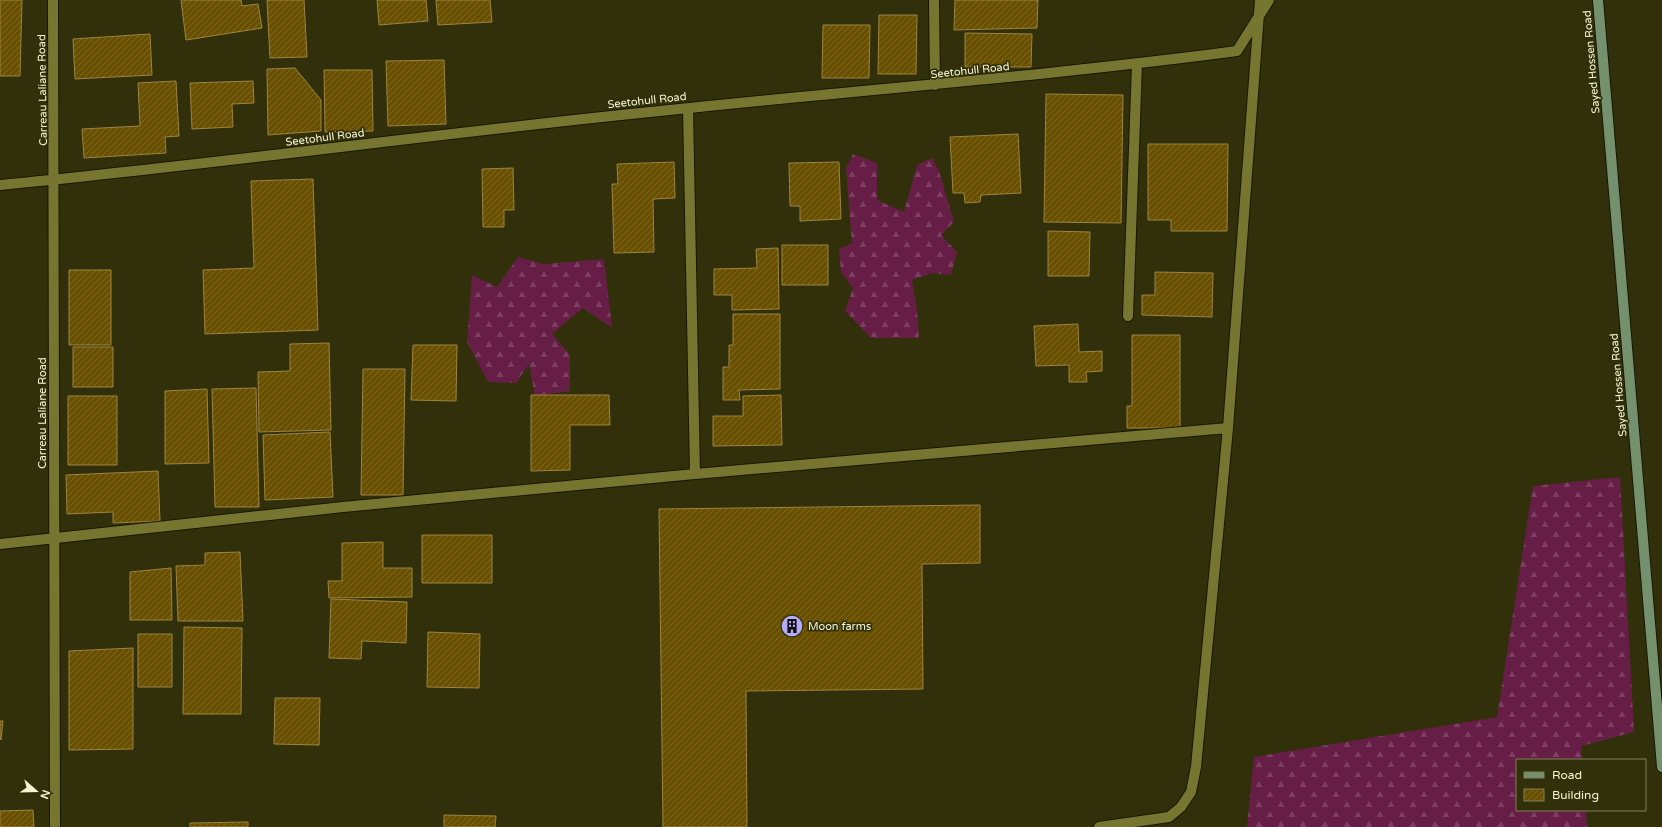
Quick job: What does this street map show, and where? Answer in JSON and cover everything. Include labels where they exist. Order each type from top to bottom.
[{"type":"main road","name":"Sayed Hossen Road","points":[[1598,0],[1662,767]]},
{"type":"street","name":"Carreau Laliane Road","points":[[53,0],[55,180],[55,827]]},
{"type":"street","points":[[934,0],[935,85]]},
{"type":"street","points":[[1099,827],[1169,817],[1181,807],[1191,792],[1197,759],[1228,428],[1260,0]]},
{"type":"street","name":"Seetohull Road","points":[[0,185],[688,108],[935,85],[1237,52],[1269,0]]},
{"type":"street","points":[[1128,316],[1137,64]]},
{"type":"street","points":[[688,108],[695,474]]},
{"type":"street","points":[[0,544],[343,507],[695,474],[1228,428]]},
{"type":"green space","points":[[853,154],[877,163],[877,200],[904,212],[917,165],[932,158],[939,171],[954,222],[941,235],[957,252],[951,275],[932,273],[912,280],[917,310],[919,338],[871,338],[845,311],[853,288],[841,272],[839,249],[852,243],[846,168]]},
{"type":"green space","points":[[518,257],[544,264],[604,259],[612,328],[583,308],[552,334],[570,355],[570,391],[535,396],[529,364],[516,383],[488,382],[467,342],[472,275],[497,287]]},
{"type":"green space","points":[[1620,477],[1634,732],[1581,746],[1582,759],[1516,759],[1516,811],[1586,811],[1587,827],[1247,827],[1254,757],[1497,717],[1533,486]]},
{"type":"building","points":[[0,0],[22,0],[20,76],[0,76]]},
{"type":"building","points":[[181,0],[241,0],[242,6],[258,4],[262,28],[186,40]]},
{"type":"building","points":[[267,0],[304,0],[307,57],[270,58]]},
{"type":"building","points":[[377,0],[426,0],[428,21],[379,25]]},
{"type":"building","points":[[436,0],[490,0],[492,22],[438,25]]},
{"type":"building","points":[[955,0],[1038,0],[1037,28],[954,30]]},
{"type":"building","points":[[879,15],[917,15],[916,74],[878,74]]},
{"type":"building","points":[[823,25],[870,25],[869,78],[822,78]]},
{"type":"building","points":[[965,33],[1032,34],[1031,67],[965,67]]},
{"type":"building","points":[[150,34],[152,75],[75,79],[73,39]]},
{"type":"building","points":[[444,60],[446,124],[388,126],[386,61]]},
{"type":"building","points":[[295,68],[321,100],[321,131],[268,135],[267,69]]},
{"type":"building","points":[[324,70],[372,70],[373,131],[325,132]]},
{"type":"building","points":[[176,81],[179,136],[165,137],[166,153],[84,158],[82,129],[140,126],[138,83]]},
{"type":"building","points":[[253,81],[254,103],[232,104],[233,127],[192,129],[190,83]]},
{"type":"building","points":[[1046,94],[1123,95],[1121,223],[1044,222]]},
{"type":"building","points":[[1018,134],[1021,193],[981,195],[980,202],[965,203],[964,193],[953,193],[950,137]]},
{"type":"building","points":[[1148,144],[1228,144],[1227,231],[1171,231],[1171,220],[1148,220]]},
{"type":"building","points":[[674,162],[675,198],[653,199],[654,252],[614,253],[612,184],[618,184],[617,164]]},
{"type":"building","points":[[839,162],[841,219],[800,221],[800,206],[790,206],[789,163]]},
{"type":"building","points":[[513,168],[514,210],[504,210],[504,227],[483,227],[482,169]]},
{"type":"building","points":[[313,179],[318,330],[205,334],[203,270],[254,268],[251,181]]},
{"type":"building","points":[[1048,231],[1090,232],[1089,276],[1048,276]]},
{"type":"building","points":[[782,245],[828,245],[828,285],[782,285]]},
{"type":"building","points":[[778,248],[779,309],[732,310],[732,295],[714,295],[714,269],[757,268],[756,249]]},
{"type":"building","points":[[69,270],[111,270],[111,345],[69,345]]},
{"type":"building","points":[[1155,272],[1213,273],[1212,317],[1142,315],[1142,295],[1155,295]]},
{"type":"building","points":[[733,314],[780,314],[780,389],[739,390],[740,400],[723,400],[723,367],[729,367],[729,345],[733,345]]},
{"type":"building","points":[[1078,324],[1079,352],[1102,351],[1102,371],[1086,372],[1087,382],[1069,382],[1069,365],[1036,366],[1034,326]]},
{"type":"building","points":[[1132,335],[1180,335],[1180,428],[1127,428],[1127,406],[1132,406]]},
{"type":"building","points":[[329,343],[331,430],[259,432],[258,372],[290,371],[290,344]]},
{"type":"building","points":[[413,345],[457,345],[456,401],[411,400]]},
{"type":"building","points":[[73,347],[113,347],[113,387],[73,387]]},
{"type":"building","points":[[363,369],[405,369],[403,495],[361,495]]},
{"type":"building","points":[[256,388],[259,507],[215,507],[212,389]]},
{"type":"building","points":[[207,389],[209,463],[165,464],[165,391]]},
{"type":"building","points":[[531,395],[609,395],[610,425],[570,425],[570,470],[531,471]]},
{"type":"building","points":[[781,395],[782,445],[713,446],[713,416],[743,416],[743,396]]},
{"type":"building","points":[[68,396],[117,396],[117,465],[68,465]]},
{"type":"building","points":[[330,432],[333,497],[265,500],[263,435]]},
{"type":"building","points":[[158,471],[160,521],[113,523],[113,512],[67,514],[66,475]]},
{"type":"building","name":"Moon farms","points":[[980,505],[980,563],[922,564],[923,689],[746,691],[747,827],[663,827],[659,509]]},
{"type":"building","points":[[422,535],[492,535],[492,583],[422,583]]},
{"type":"building","points":[[383,542],[383,568],[412,568],[412,597],[329,598],[328,581],[342,581],[342,543]]},
{"type":"building","points":[[240,552],[243,621],[178,621],[176,566],[205,565],[205,553]]},
{"type":"building","points":[[171,568],[172,620],[130,620],[130,572]]},
{"type":"building","points":[[331,599],[407,602],[406,643],[362,641],[361,659],[329,658]]},
{"type":"building","points":[[184,627],[242,628],[241,714],[183,714]]},
{"type":"building","points":[[428,632],[480,634],[479,688],[427,687]]},
{"type":"building","points":[[138,634],[172,634],[172,687],[138,687]]},
{"type":"building","points":[[133,648],[133,749],[69,750],[69,651]]},
{"type":"building","points":[[275,698],[320,698],[319,745],[274,744]]},
{"type":"building","points":[[0,721],[3,721],[1,740],[0,739]]},
{"type":"building","points":[[33,810],[34,827],[0,827],[0,811]]},
{"type":"building","points":[[444,815],[496,816],[495,827],[444,827]]},
{"type":"building","points":[[248,822],[248,827],[190,827],[190,823]]},
{"type":"place","name":"Moon farms","points":[[792,626]]}]
